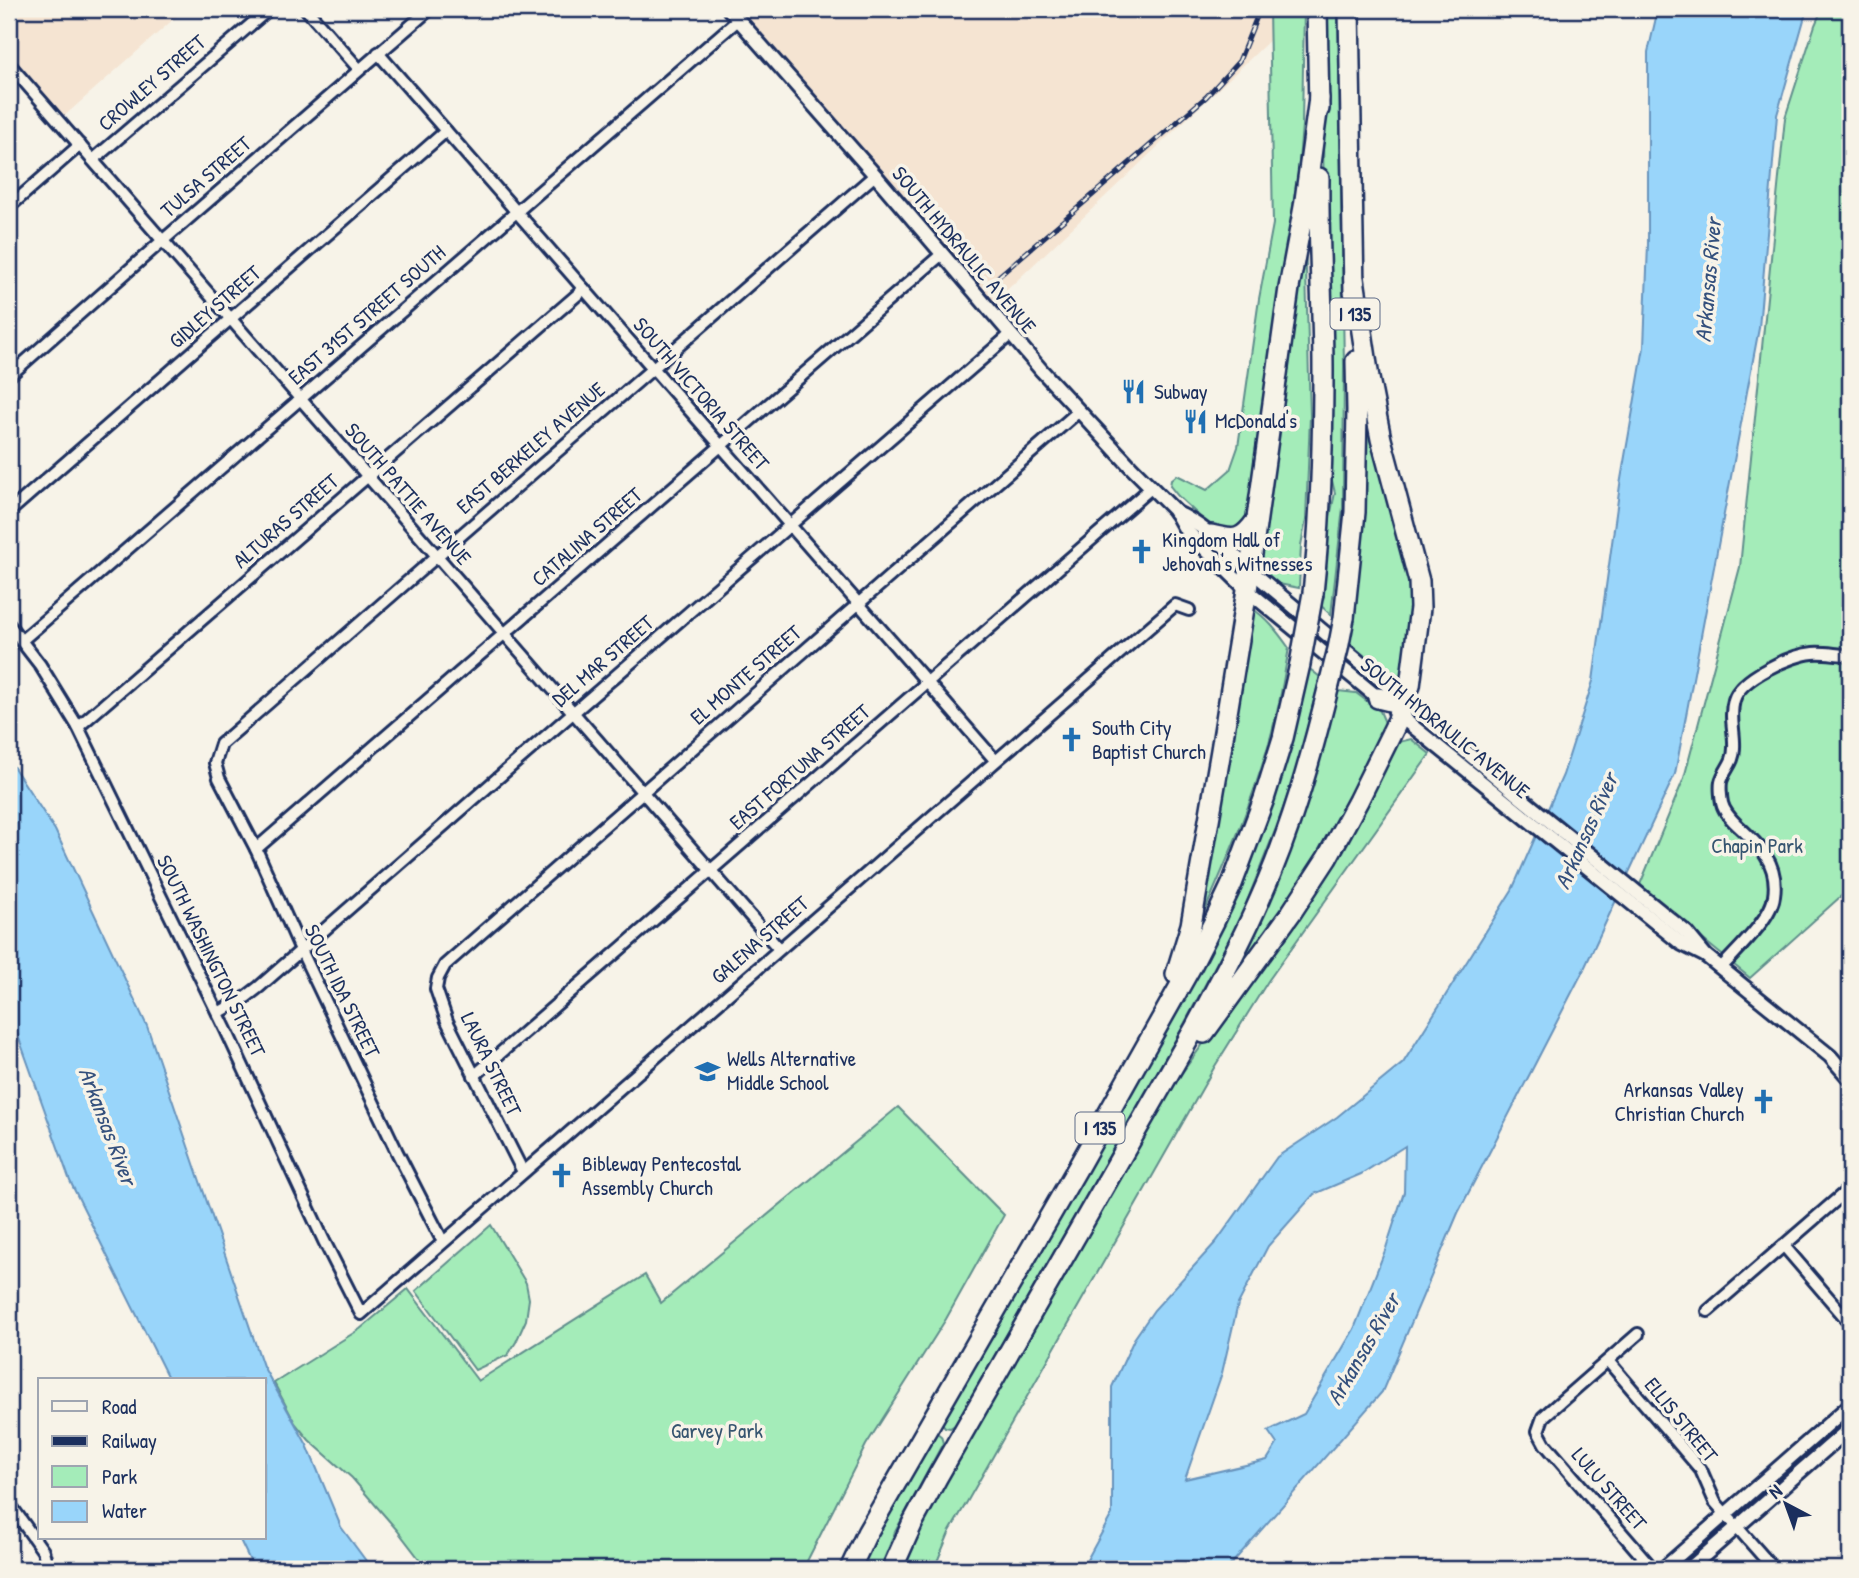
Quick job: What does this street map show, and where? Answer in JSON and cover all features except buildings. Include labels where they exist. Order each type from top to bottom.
[{"type":"highway","name":"I 135","points":[[850,1569],[901,1472],[1193,963],[1232,884],[1255,825],[1283,737],[1313,593],[1322,490],[1323,367],[1318,238],[1317,9]]},
{"type":"highway","name":"I 135","points":[[892,1569],[938,1476],[1232,960],[1290,824],[1311,759],[1344,618],[1355,512],[1357,410],[1349,9]]},
{"type":"highway","points":[[1128,1078],[1180,963],[1191,925],[1247,590],[1289,288],[1304,208],[1319,98]]},
{"type":"highway","points":[[1142,1119],[1291,913],[1327,858],[1358,801],[1410,686],[1420,608],[1419,581],[1381,439],[1354,279]]},
{"type":"highway","points":[[1211,535],[1238,538],[1247,533],[1256,520]]},
{"type":"highway","points":[[1378,698],[1394,702],[1401,707]]},
{"type":"street","name":"CROWLEY STREET","points":[[93,160],[269,9]]},
{"type":"street","points":[[306,9],[359,69]]},
{"type":"street","name":"TULSA STREET","points":[[9,376],[430,9]]},
{"type":"street","name":"SOUTH HYDRAULIC AVENUE","points":[[729,9],[1079,411],[1175,512],[1185,528],[1247,590],[1378,698]]},
{"type":"street","name":"EAST 31ST STREET SOUTH","points":[[21,641],[738,20]]},
{"type":"street","name":"SOUTH VICTORIA STREET","points":[[378,53],[995,760]]},
{"type":"street","name":"SOUTH PATTIE AVENUE","points":[[9,64],[779,949]]},
{"type":"street","name":"GIDLEY STREET","points":[[9,512],[446,131]]},
{"type":"street","name":"CROWLEY STREET","points":[[9,207],[80,145]]},
{"type":"street","name":"EAST BERKELEY AVENUE","points":[[217,755],[221,744],[233,732],[875,175]]},
{"type":"street","name":"CATALINA STREET","points":[[256,849],[942,254]]},
{"type":"street","name":"ALTURAS STREET","points":[[78,727],[584,289]]},
{"type":"street","name":"DEL MAR STREET","points":[[218,1013],[246,997],[301,950],[1011,334]]},
{"type":"street","name":"EL MONTE STREET","points":[[441,970],[449,960],[1079,411]]},
{"type":"street","name":"EAST FORTUNA STREET","points":[[474,1076],[1152,486]]},
{"type":"street","name":"SOUTH HYDRAULIC AVENUE","points":[[1175,512],[1192,520],[1250,569],[1517,811],[1648,909]]},
{"type":"street","name":"GALENA STREET","points":[[360,1314],[1175,605],[1189,610]]},
{"type":"street","name":"SOUTH WASHINGTON STREET","points":[[9,625],[40,665],[78,727],[218,1013],[360,1314]]},
{"type":"street","points":[[1721,968],[1761,924],[1774,899],[1775,883],[1771,864],[1760,847],[1728,816],[1722,803],[1721,782],[1732,762],[1735,747],[1731,720],[1734,698],[1747,681],[1783,662],[1813,653],[1850,655]]},
{"type":"street","name":"SOUTH HYDRAULIC AVENUE","points":[[1401,707],[1521,798],[1648,909],[1682,944],[1706,956],[1721,968],[1830,1056],[1850,1079]]},
{"type":"street","name":"SOUTH IDA STREET","points":[[217,755],[215,763],[219,778],[256,849],[397,1153],[443,1242]]},
{"type":"street","name":"LAURA STREET","points":[[441,970],[436,982],[447,1021],[523,1172]]},
{"type":"street","points":[[1708,1311],[1850,1188]]},
{"type":"street","points":[[1784,1246],[1850,1323]]},
{"type":"street","points":[[1608,1361],[1639,1334]]},
{"type":"street","name":"LULU STREET","points":[[1608,1361],[1543,1417],[1538,1431],[1545,1444],[1653,1569]]},
{"type":"street","name":"ELLIS STREET","points":[[1608,1361],[1702,1471],[1715,1502],[1774,1569]]},
{"type":"street","points":[[1663,1569],[1850,1405]]},
{"type":"street","points":[[1689,1569],[1850,1428]]},
{"type":"street","points":[[9,1503],[43,1551],[45,1558],[41,1569]]},
{"type":"shaded area","points":[[9,9],[185,9],[62,118],[9,57]]},
{"type":"shaded area","points":[[728,9],[1274,9],[1273,37],[988,308]]},
{"type":"green space","points":[[1269,9],[1304,9],[1302,125],[1298,174],[1246,517],[1244,524],[1237,530],[1210,526],[1170,486],[1171,480],[1177,475],[1207,490],[1230,470],[1238,447],[1259,299],[1273,224]]},
{"type":"green space","points":[[1321,9],[1338,9],[1344,366],[1343,507],[1331,615],[1317,602],[1335,493],[1328,464]]},
{"type":"green space","name":"Chapin Park","points":[[1822,9],[1850,9],[1850,888],[1750,978],[1639,887],[1684,778],[1740,567],[1785,118]]},
{"type":"green space","points":[[1305,234],[1310,416],[1306,520],[1301,545],[1299,588],[1274,583],[1255,568]]},
{"type":"green space","points":[[1365,411],[1407,564],[1410,594],[1409,641],[1398,685],[1346,646]]},
{"type":"green space","points":[[1250,607],[1271,625],[1289,648],[1270,741],[1252,797],[1195,933]]},
{"type":"green space","points":[[1306,666],[1320,677],[1296,772],[1240,919],[1181,1030],[955,1425],[945,1427],[940,1421],[1195,973]]},
{"type":"green space","points":[[1338,691],[1356,693],[1380,711],[1386,725],[1328,836],[1289,899],[1235,976],[1233,974],[1302,816]]},
{"type":"green space","points":[[1411,739],[1430,754],[1268,981],[1215,1066],[949,1533],[934,1569],[900,1569],[936,1494],[1160,1103],[1267,956],[1395,743]]},
{"type":"green space","name":"Garvey Park","points":[[898,1107],[1004,1215],[946,1319],[866,1445],[803,1569],[427,1569],[352,1478],[309,1440],[295,1423],[274,1383],[360,1329],[408,1289],[478,1381],[645,1275],[661,1303]]},
{"type":"green space","points":[[491,1225],[526,1283],[529,1299],[526,1320],[508,1355],[475,1370],[416,1291]]},
{"type":"green space","points":[[933,1433],[941,1436],[943,1443],[895,1532],[880,1569],[857,1569]]},
{"type":"water","name":"Arkansas River","points":[[1658,9],[1807,9],[1777,115],[1759,328],[1675,774],[1583,971],[1458,1213],[1382,1392],[1227,1569],[1082,1569],[1112,1514],[1112,1387],[1134,1339],[1154,1310],[1216,1242],[1277,1157],[1337,1117],[1403,1063],[1512,890],[1563,775],[1593,681],[1620,485],[1644,347],[1648,244],[1648,52]],"holes":[[[1405,1146],[1404,1192],[1386,1248],[1354,1329],[1304,1414],[1268,1431],[1277,1444],[1267,1460],[1185,1479],[1222,1373],[1238,1304],[1268,1246],[1314,1194],[1361,1174]]]},
{"type":"water","name":"Arkansas River","points":[[9,760],[55,830],[147,1026],[263,1366],[307,1445],[341,1527],[372,1569],[254,1569],[240,1540],[266,1540],[266,1378],[168,1378],[70,1181],[9,1014]]},
{"type":"railway","points":[[999,276],[1206,97],[1239,61],[1260,9]]},
{"type":"place","name":"Subway","points":[[1134,392]]},
{"type":"place","name":"McDonald's","points":[[1195,421]]},
{"type":"place","name":"Kingdom Hall of Jehovah's Witnesses","points":[[1142,552]]},
{"type":"place","name":"South City Baptist Church","points":[[1072,740]]},
{"type":"place","name":"Wells Alternative Middle School","points":[[707,1071]]},
{"type":"place","name":"Arkansas Valley Christian Church","points":[[1764,1102]]},
{"type":"place","name":"Bibleway Pentecostal Assembly Church","points":[[562,1176]]}]
